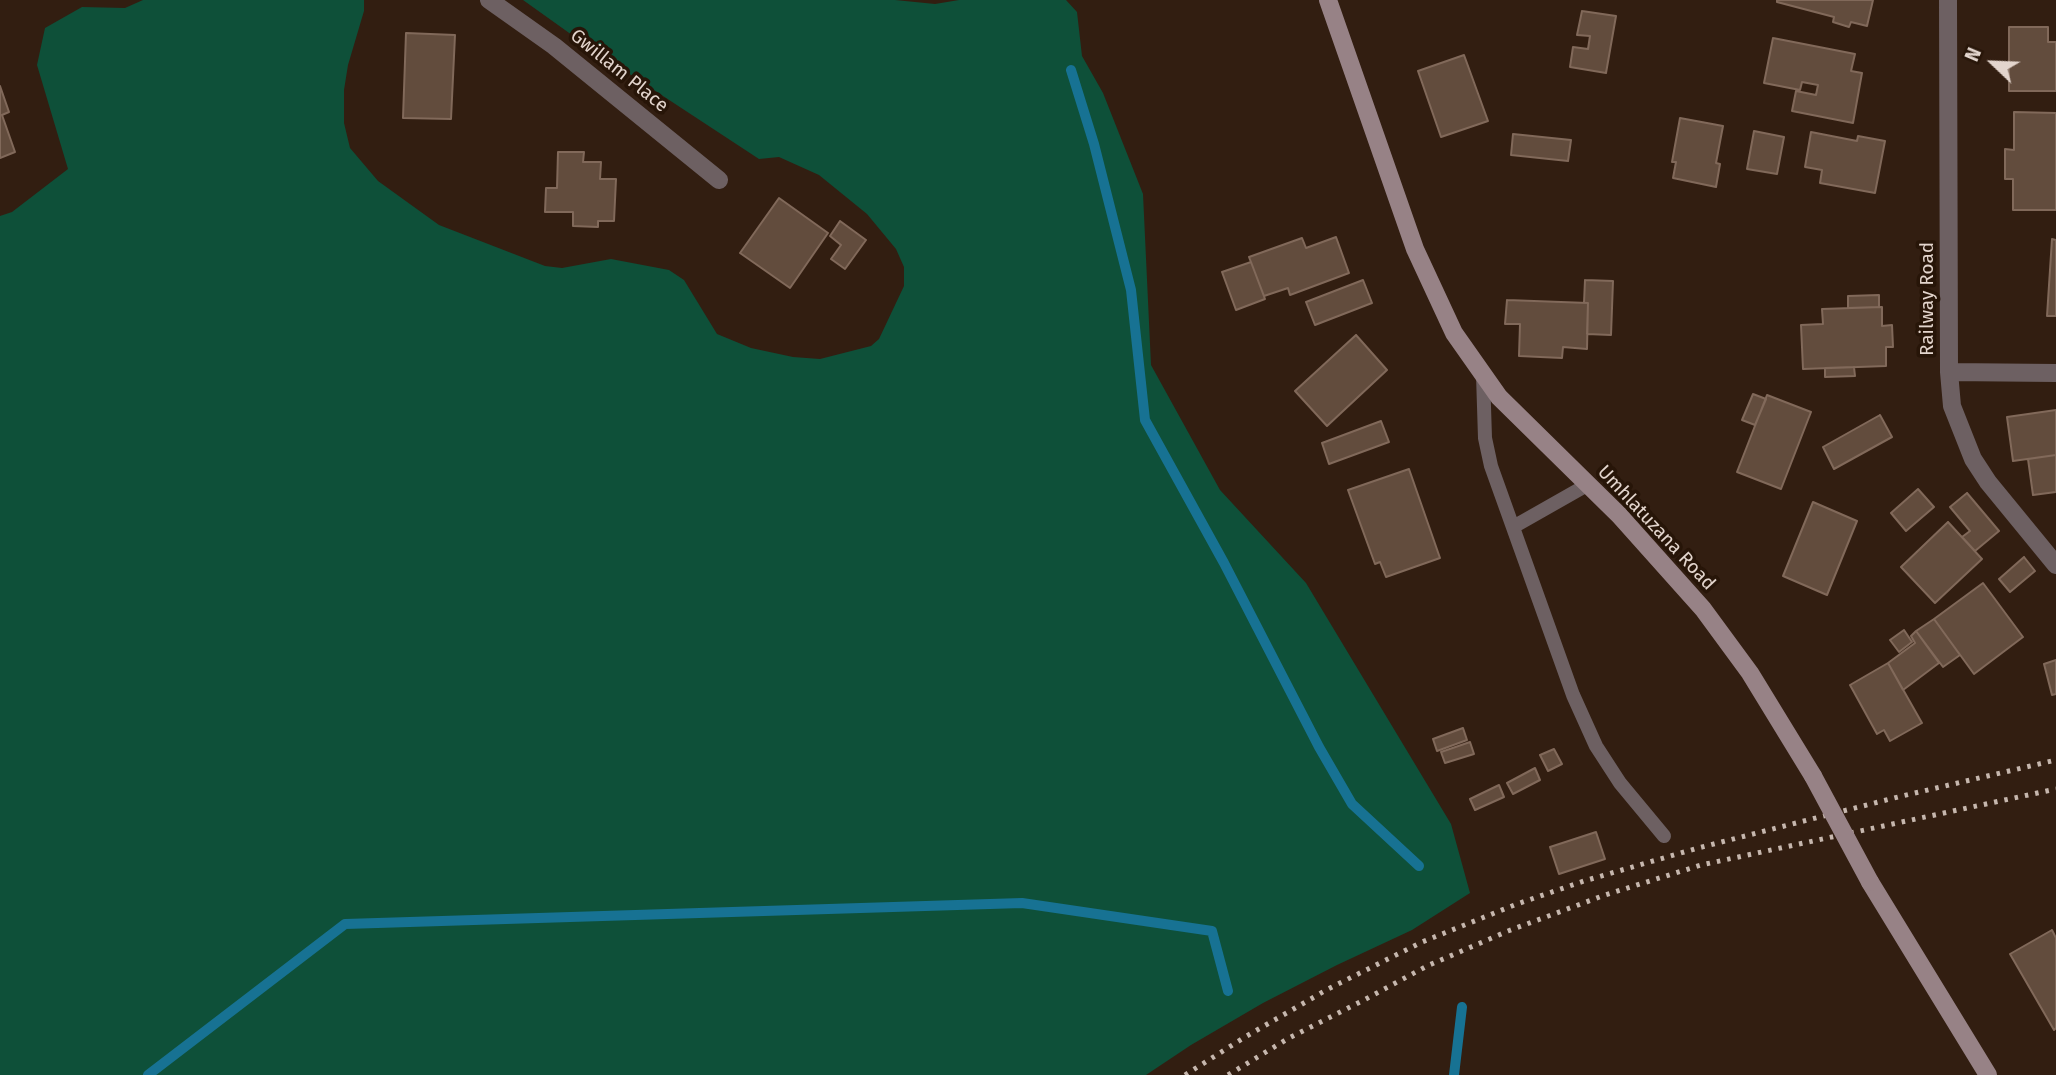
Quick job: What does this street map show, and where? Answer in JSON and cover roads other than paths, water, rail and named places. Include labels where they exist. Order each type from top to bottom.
[{"type":"street","name":"Gwillam Place","points":[[489,0],[554,46],[719,180]]},
{"type":"street","name":"Umhlatuzana Road","points":[[1328,0],[1415,249],[1454,333],[1499,397],[1619,515],[1703,609],[1750,673],[1813,776],[1870,882],[1988,1075]]},
{"type":"street","name":"Railway Road","points":[[1948,0],[1949,372],[1952,406],[1973,459],[1988,482],[2056,565]]},
{"type":"street","points":[[1949,372],[2056,373]]},
{"type":"lane","points":[[1483,375],[1485,438],[1491,466],[1573,695],[1596,746],[1620,783],[1664,836]]},
{"type":"lane","points":[[1513,527],[1587,485]]},
{"type":"waterway","points":[[1071,70],[1094,144],[1131,290],[1145,420],[1352,804],[1419,866]]},
{"type":"waterway","points":[[148,1075],[345,924],[1022,903],[1212,931],[1228,991]]},
{"type":"waterway","points":[[1454,1075],[1462,1007]]},
{"type":"railway","points":[[1185,1075],[1328,989],[1422,942],[1517,904],[1584,881],[1698,848],[2056,760]]},
{"type":"railway","points":[[1228,1075],[1289,1038],[1427,966],[1508,931],[1605,895],[1701,865],[2056,789]]}]
